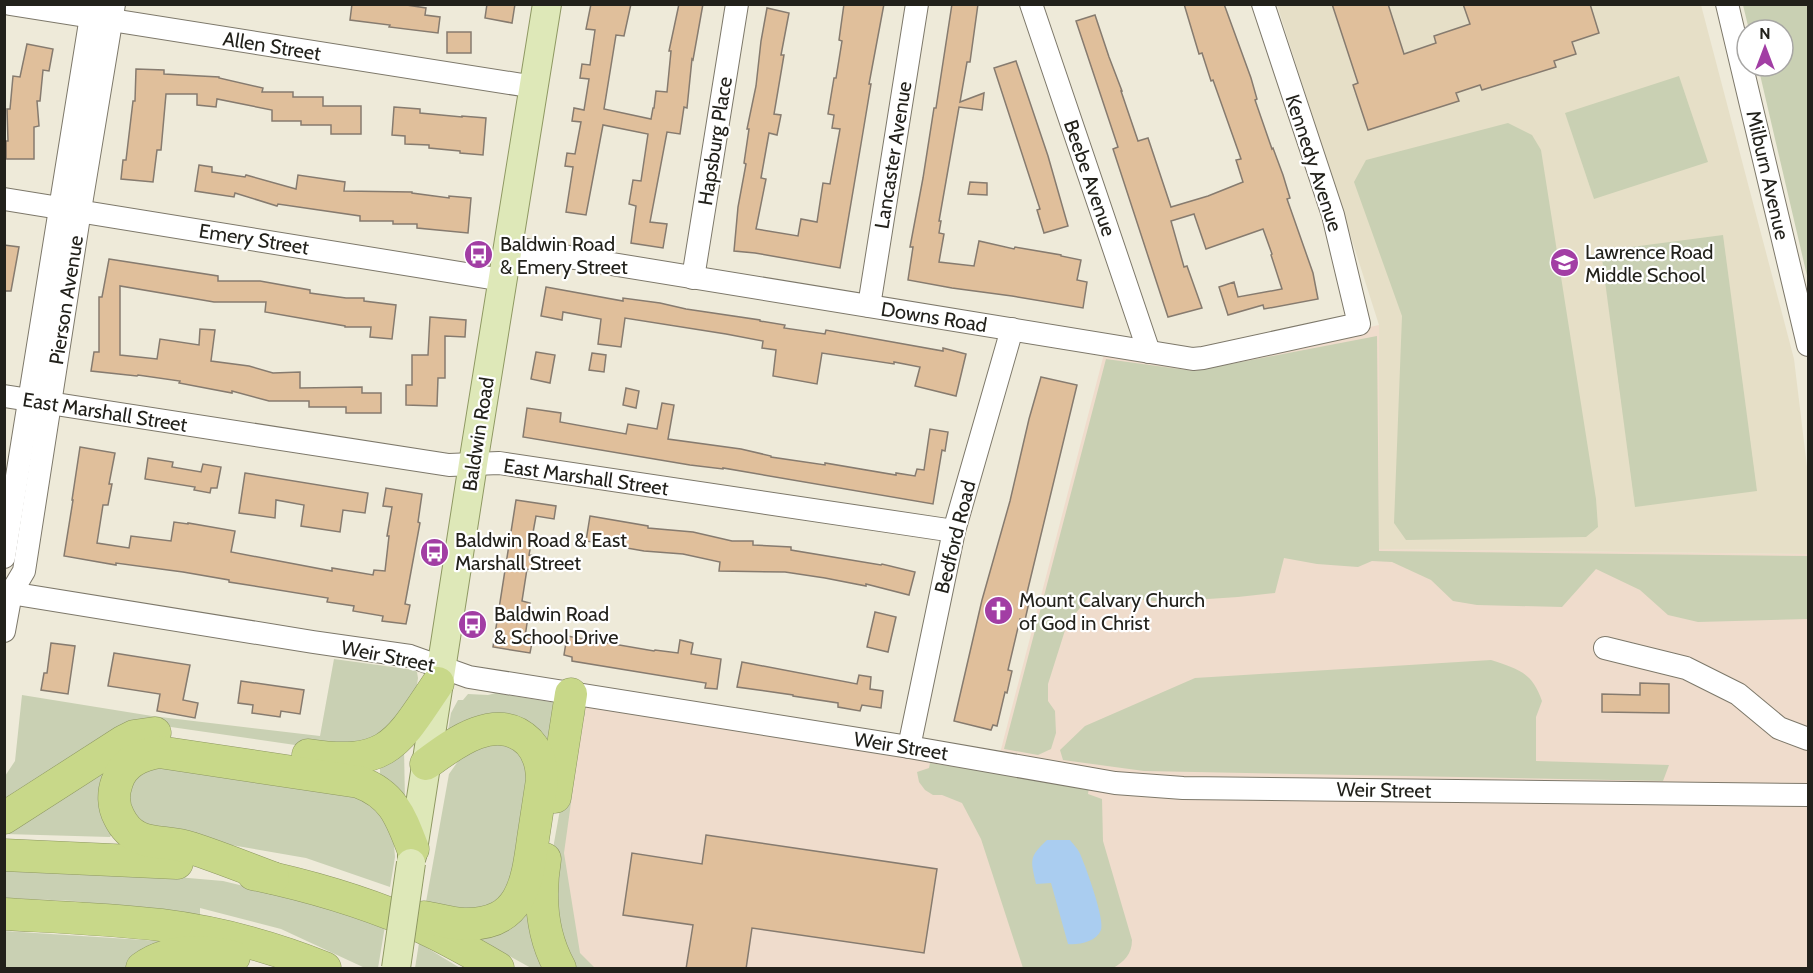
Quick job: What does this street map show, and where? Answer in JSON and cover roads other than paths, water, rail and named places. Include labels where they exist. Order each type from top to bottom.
[{"type":"highway","points":[[4,818],[134,736],[153,733],[173,734],[323,757],[346,758],[369,755],[386,748],[399,738],[440,674]]},
{"type":"highway","points":[[560,969],[545,930],[542,886],[571,694]]},
{"type":"highway","points":[[412,856],[403,823],[392,803],[378,790],[359,782],[159,752],[138,757],[122,770],[115,788],[115,807],[122,823],[133,835],[157,843],[188,846],[273,878],[357,902],[462,925],[485,923],[505,914],[523,890],[529,868],[542,780],[541,764],[533,747],[519,735],[509,730],[488,730],[478,732],[455,743],[426,764]]},
{"type":"highway","points":[[4,855],[187,863],[273,878]]},
{"type":"highway","points":[[357,902],[410,922],[498,969]]},
{"type":"highway","points":[[4,914],[134,922],[194,930],[270,949],[326,969]]},
{"type":"highway","points":[[142,969],[158,959],[200,952],[229,956],[274,969]]},
{"type":"main road","name":"Baldwin Road","points":[[396,969],[440,674],[547,4]]},
{"type":"street","name":"Allen Street","points":[[10,4],[102,12],[535,87]]},
{"type":"street","name":"Hapsburg Place","points":[[693,278],[737,4]]},
{"type":"street","name":"Lancaster Avenue","points":[[869,306],[917,4]]},
{"type":"street","name":"Beebe Avenue","points":[[1031,4],[1149,352]]},
{"type":"street","name":"Kennedy Avenue","points":[[1263,4],[1333,215],[1359,324]]},
{"type":"street","name":"Milburn Avenue","points":[[1727,4],[1809,345]]},
{"type":"street","name":"Pierson Avenue","points":[[4,557],[39,402],[102,12]]},
{"type":"street","name":"Emery Street","points":[[4,199],[503,280]]},
{"type":"street","name":"Downs Road","points":[[508,247],[1194,359],[1359,324]]},
{"type":"street","name":"Bedford Road","points":[[909,747],[954,531],[1012,329]]},
{"type":"street","name":"East Marshall Street","points":[[4,396],[449,465],[499,463],[954,531]]},
{"type":"street","name":"Pierson Avenue","points":[[8,592],[24,571],[39,402]]},
{"type":"street","name":"Pierson Avenue","points":[[4,570],[8,592],[4,631]]},
{"type":"street","name":"Weir Street","points":[[8,592],[410,656],[440,674],[909,747],[1115,783],[1183,788],[1809,795]]},
{"type":"street","points":[[1605,648],[1686,668],[1738,694],[1779,728],[1809,739]]},
{"type":"water","points":[[1047,840],[1070,840],[1079,852],[1091,882],[1098,905],[1101,930],[1087,942],[1068,944],[1051,883],[1036,884],[1032,860]]},
{"type":"place","name":"Baldwin Road & Emery Street","points":[[479,255]]},
{"type":"place","name":"Lawrence Road Middle School","points":[[1564,263]]},
{"type":"place","name":"Baldwin Road & East Marshall Street","points":[[434,552]]},
{"type":"place","name":"Mount Calvary Church of God in Christ","points":[[998,611]]},
{"type":"place","name":"Baldwin Road & School Drive","points":[[473,625]]}]
